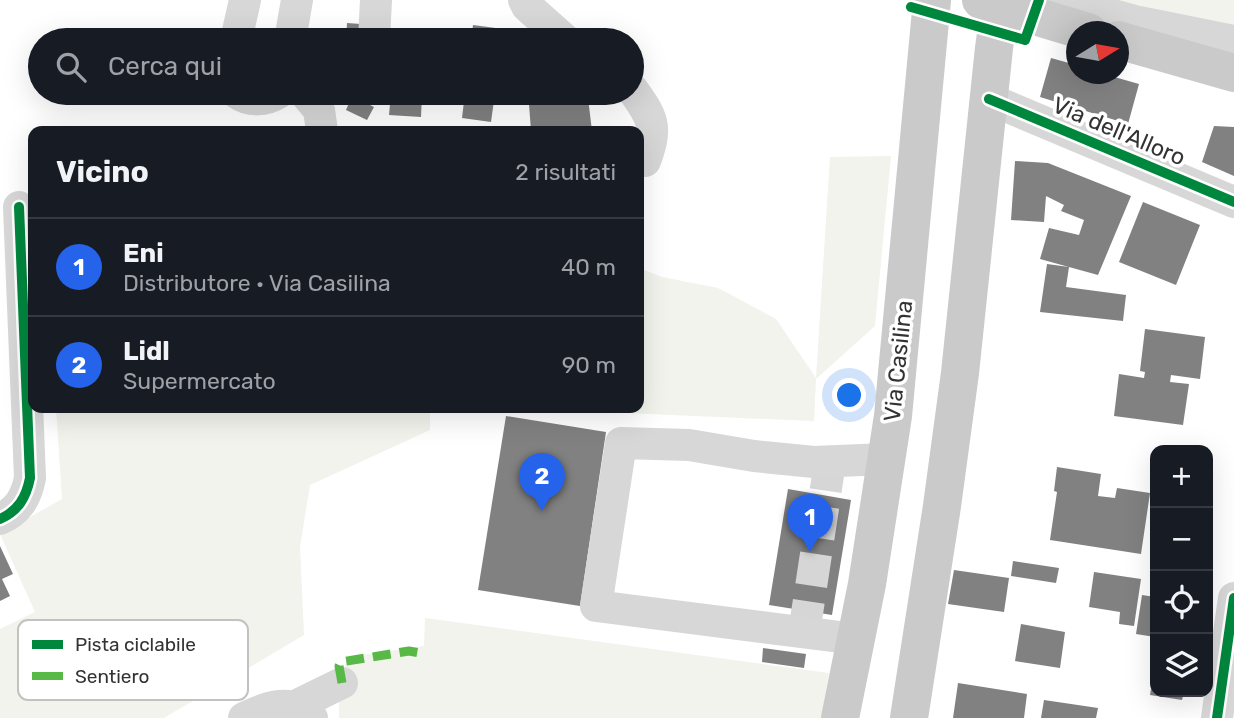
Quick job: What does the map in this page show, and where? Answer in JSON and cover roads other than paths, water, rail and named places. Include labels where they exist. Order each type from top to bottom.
[{"type":"main road","name":"Via Casilina","points":[[841,718],[867,584],[904,319],[932,0]]},
{"type":"main road","points":[[909,718],[958,385],[1002,1],[1066,24]]},
{"type":"main road","points":[[1129,43],[1234,73]]},
{"type":"street","points":[[239,28],[245,0]]},
{"type":"street","points":[[292,28],[297,0]]},
{"type":"street","points":[[375,28],[376,0]]},
{"type":"street","points":[[524,0],[552,28]]},
{"type":"street","points":[[1061,0],[1134,20],[1234,41]]},
{"type":"street","name":"Via dell'Alloro","points":[[989,99],[1234,202]]},
{"type":"street","points":[[315,105],[319,110],[321,126]]},
{"type":"street","points":[[644,105],[648,111],[654,138],[645,161]]},
{"type":"street","points":[[0,519],[12,513],[21,503],[30,478],[19,207]]},
{"type":"street","points":[[856,639],[596,606],[621,443],[689,445],[814,462],[886,459]]},
{"type":"street","points":[[1217,718],[1234,598]]},
{"type":"street","points":[[244,718],[283,705],[303,712],[342,683]]},
{"type":"tunnel","points":[[804,633],[830,462]]},
{"type":"place","name":"Lidl","points":[[542,511]]},
{"type":"place","name":"Eni","points":[[810,552]]}]
